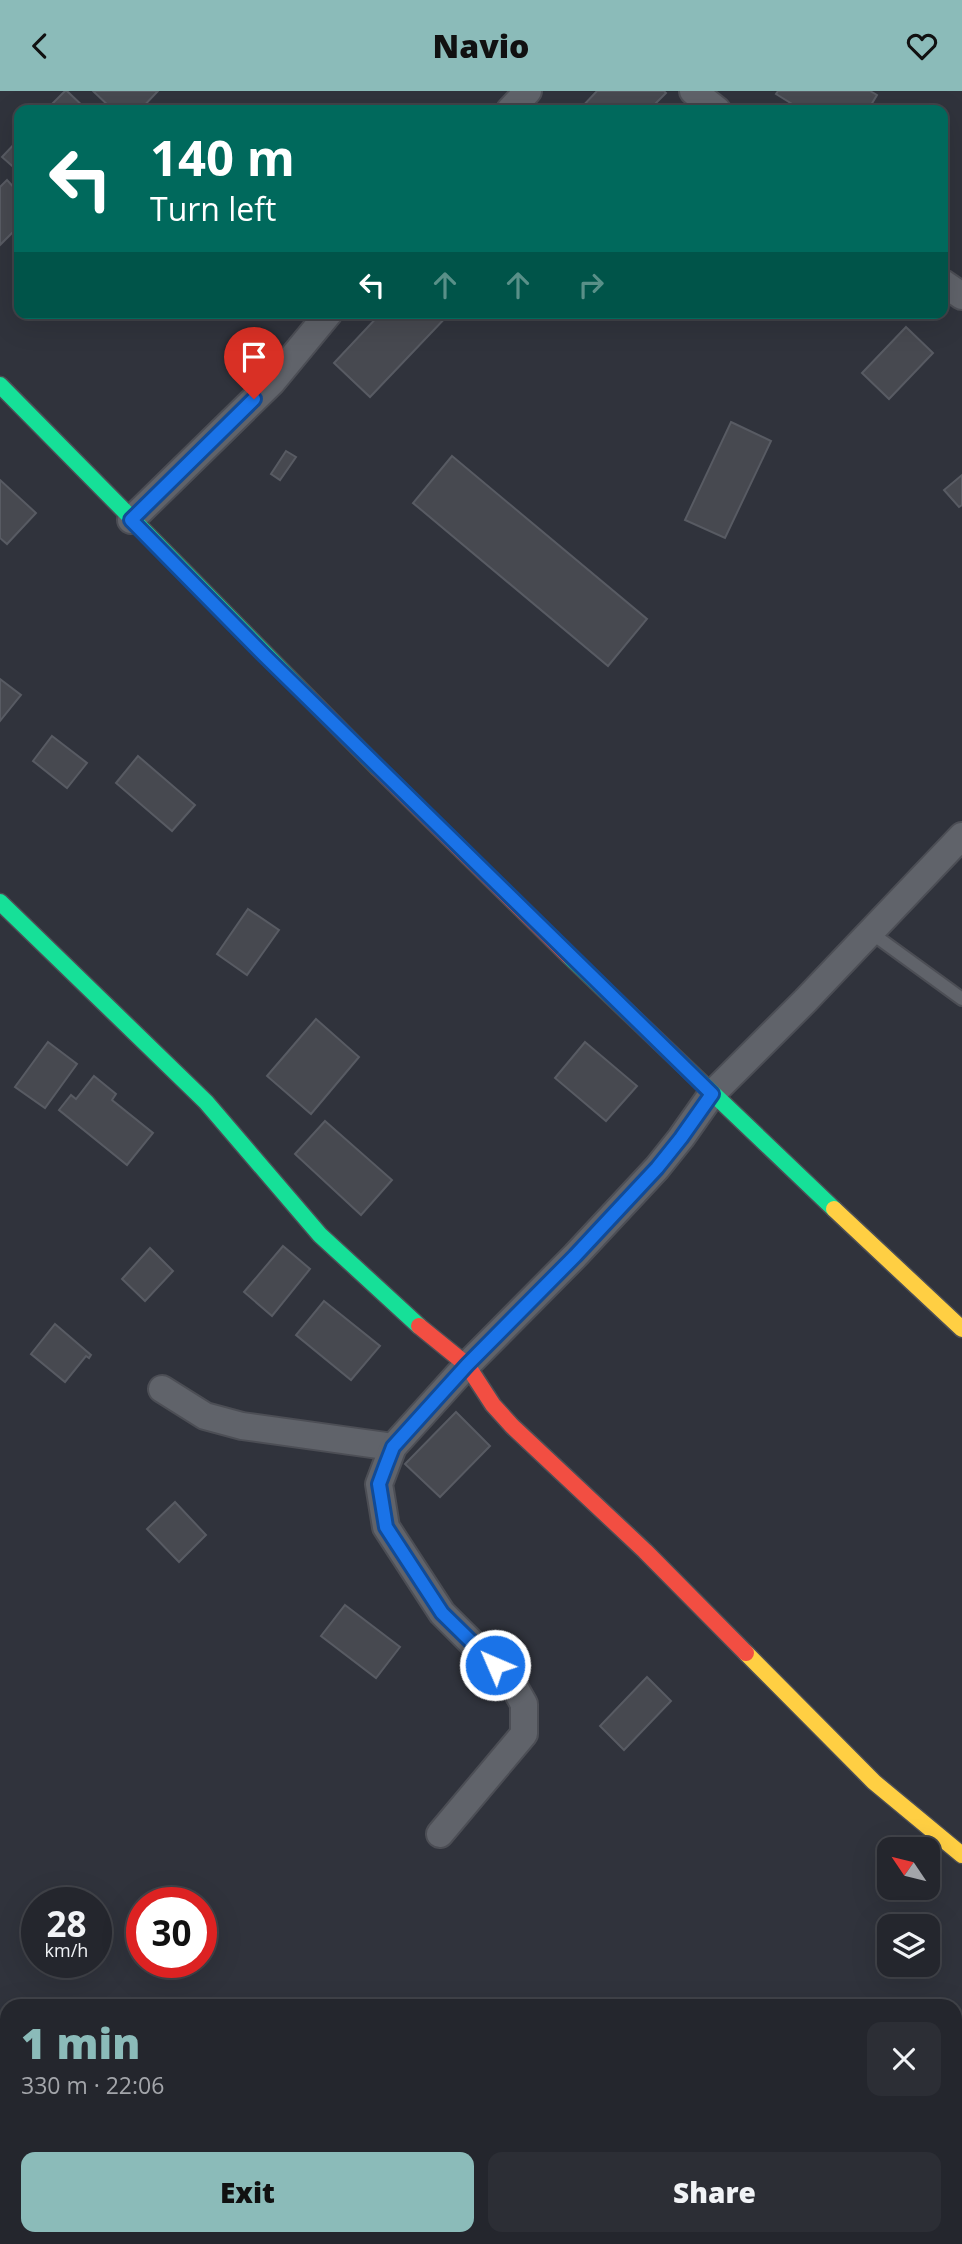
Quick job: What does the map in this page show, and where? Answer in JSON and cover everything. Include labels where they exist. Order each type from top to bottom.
[{"type":"street","points":[[515,105],[528,91]]},
{"type":"street","points":[[693,91],[711,105]]},
{"type":"street","points":[[131,520],[272,382],[323,319]]},
{"type":"street","points":[[0,385],[265,656],[712,1094],[962,1329]]},
{"type":"street","points":[[440,1834],[524,1734],[524,1704],[512,1683],[442,1613],[386,1527],[379,1484],[393,1447],[467,1365],[657,1168],[712,1094],[962,836]]},
{"type":"street","points":[[0,902],[206,1102],[320,1235],[432,1338],[467,1365],[493,1405],[512,1426],[645,1551],[874,1782],[962,1855]]},
{"type":"street","points":[[162,1389],[205,1416],[242,1426],[393,1447]]},
{"type":"lane","points":[[870,932],[962,999]]},
{"type":"building","points":[[67,91],[82,105],[51,105]]},
{"type":"building","points":[[93,91],[158,91],[145,105],[108,105]]},
{"type":"building","points":[[597,91],[666,93],[654,105],[584,105]]},
{"type":"building","points":[[778,91],[870,91],[877,95],[871,105],[794,105],[776,94]]},
{"type":"building","points":[[14,144],[14,168],[2,157]]},
{"type":"building","points":[[7,180],[14,188],[14,231],[0,245],[0,187]]},
{"type":"building","points":[[375,319],[444,319],[370,397],[334,363]]},
{"type":"building","points":[[906,327],[933,353],[889,399],[862,373]]},
{"type":"building","points":[[731,422],[771,441],[725,538],[685,520]]},
{"type":"building","points":[[286,451],[296,457],[280,480],[271,474]]},
{"type":"building","points":[[452,456],[647,619],[608,666],[413,503]]},
{"type":"building","points":[[962,475],[962,505],[959,507],[944,490]]},
{"type":"building","points":[[0,480],[36,513],[7,544],[0,538]]},
{"type":"building","points":[[0,679],[21,695],[0,721]]},
{"type":"building","points":[[52,736],[87,763],[67,788],[33,761]]},
{"type":"building","points":[[138,756],[195,805],[172,831],[116,783]]},
{"type":"building","points":[[248,909],[279,930],[247,975],[217,954]]},
{"type":"building","points":[[316,1019],[359,1057],[311,1114],[267,1076]]},
{"type":"building","points":[[48,1042],[77,1064],[45,1108],[15,1087]]},
{"type":"building","points":[[585,1042],[637,1086],[606,1121],[555,1078]]},
{"type":"building","points":[[94,1076],[116,1094],[112,1100],[153,1133],[127,1165],[59,1110],[71,1095],[76,1099]]},
{"type":"building","points":[[325,1121],[392,1180],[361,1215],[295,1154]]},
{"type":"building","points":[[283,1246],[310,1269],[272,1316],[244,1292]]},
{"type":"building","points":[[150,1248],[173,1271],[145,1301],[122,1279]]},
{"type":"building","points":[[324,1301],[380,1346],[351,1380],[296,1335]]},
{"type":"building","points":[[55,1324],[91,1355],[89,1358],[86,1356],[65,1382],[31,1354]]},
{"type":"building","points":[[456,1412],[490,1446],[440,1497],[405,1464]]},
{"type":"building","points":[[175,1502],[206,1535],[179,1562],[147,1529]]},
{"type":"building","points":[[345,1605],[400,1647],[376,1678],[321,1636]]},
{"type":"building","points":[[647,1677],[671,1701],[624,1750],[600,1726]]},
{"type":"traffic: fast","points":[[0,385],[378,768]]},
{"type":"traffic: fast","points":[[0,902],[206,1102],[320,1235],[419,1326]]},
{"type":"traffic: fast","points":[[569,956],[834,1209]]},
{"type":"traffic: slow","points":[[834,1209],[962,1329]]},
{"type":"traffic: slow","points":[[746,1653],[874,1782],[962,1855]]},
{"type":"traffic: jam","points":[[378,768],[569,956]]},
{"type":"traffic: jam","points":[[419,1326],[467,1365],[493,1405],[512,1426],[645,1551],[746,1653]]},
{"type":"route","points":[[254,399],[131,520],[265,656],[712,1094],[657,1168],[467,1365],[393,1447],[386,1465],[379,1484],[386,1527],[442,1613],[495,1665]]}]
